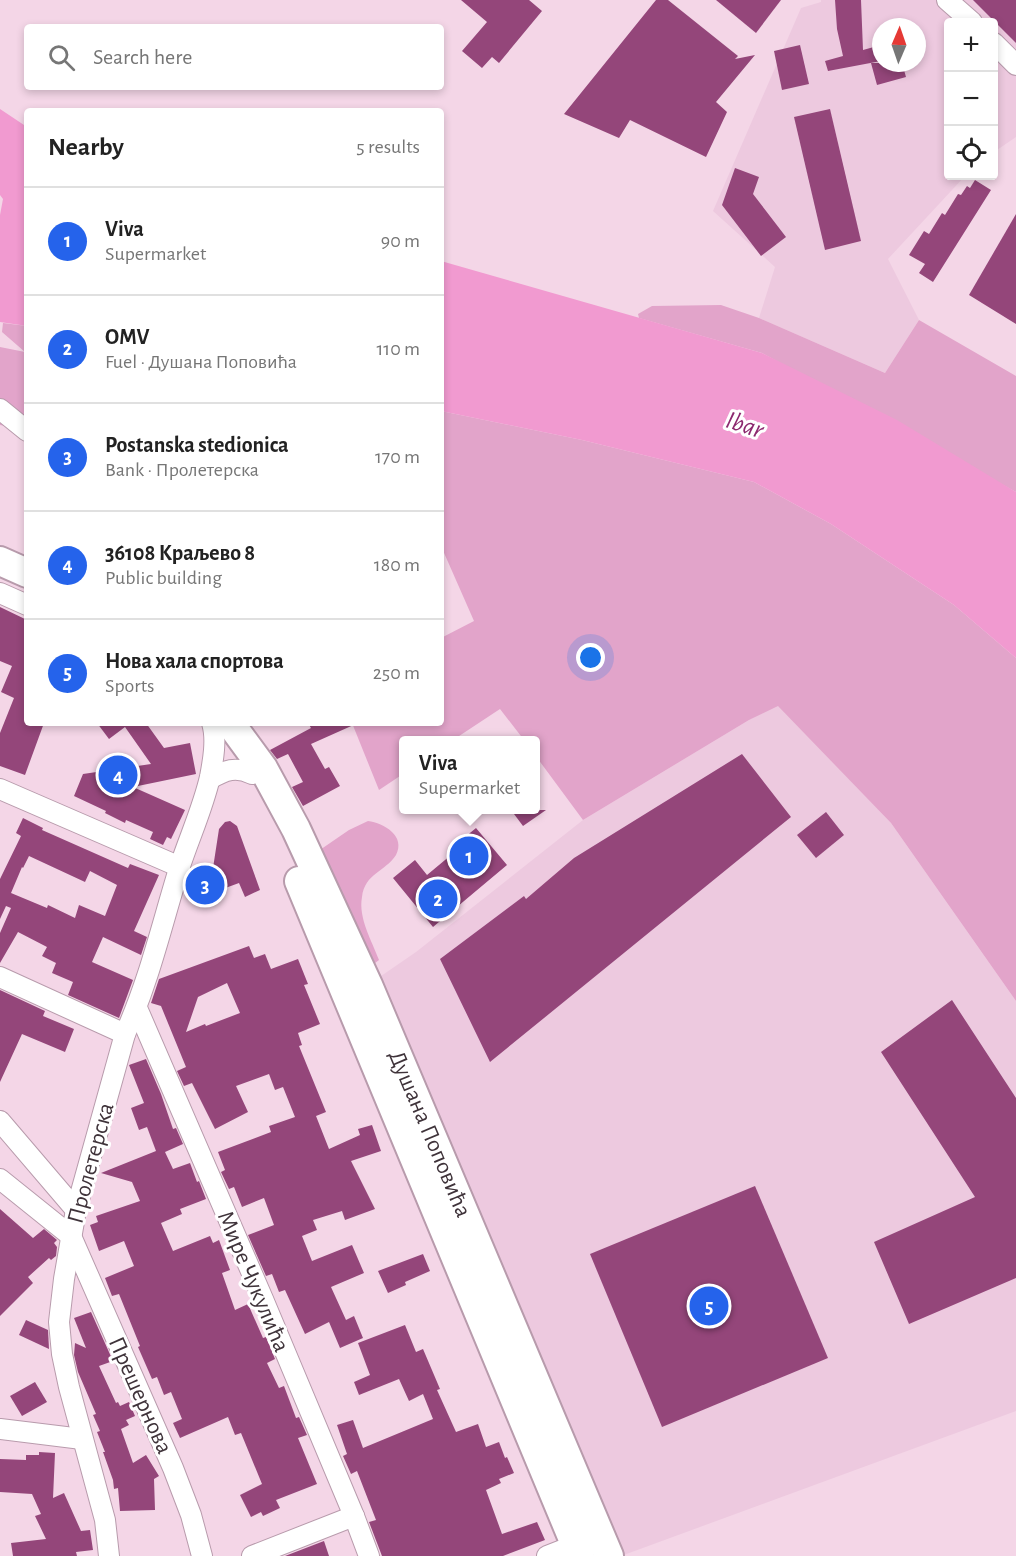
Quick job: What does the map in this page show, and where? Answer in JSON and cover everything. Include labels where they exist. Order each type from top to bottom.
[{"type":"main road","points":[[0,561],[24,572]]},
{"type":"main road","name":"Душана Поповића","points":[[230,726],[293,866],[577,1550]]},
{"type":"main road","name":"Душана Поповића","points":[[231,726],[263,768],[296,829],[363,975],[609,1556]]},
{"type":"street","points":[[947,0],[967,18]]},
{"type":"street","points":[[998,48],[1016,64]]},
{"type":"street","points":[[0,409],[24,429]]},
{"type":"street","points":[[0,593],[24,604]]},
{"type":"street","name":"Пролетерска","points":[[109,1556],[105,1520],[69,1387],[60,1338],[61,1301],[76,1210],[125,1034],[137,1008],[180,867],[210,779],[213,758],[212,726]]},
{"type":"street","points":[[210,779],[223,771],[234,769],[242,769],[252,774]]},
{"type":"street","points":[[0,789],[180,867]]},
{"type":"street","points":[[0,977],[125,1034]]},
{"type":"street","name":"Мире Чукулића","points":[[137,1008],[369,1556]]},
{"type":"street","points":[[0,1121],[76,1210]]},
{"type":"street","points":[[0,1179],[71,1236]]},
{"type":"street","name":"Прешернова","points":[[71,1236],[173,1468],[191,1515],[202,1556]]},
{"type":"street","points":[[0,1429],[82,1439]]},
{"type":"street","points":[[252,1556],[354,1516]]},
{"type":"street","points":[[547,1556],[577,1550]]},
{"type":"shaded area","points":[[821,0],[1016,0],[1016,137],[998,149],[998,18],[944,18],[944,180],[961,180],[888,259],[919,320],[885,373],[759,318],[775,267],[713,211],[801,8],[821,2]]},
{"type":"shaded area","points":[[721,305],[759,318],[885,373],[919,320],[1016,376],[1016,492],[762,353],[639,318],[638,314],[652,306]]},
{"type":"shaded area","points":[[3,323],[24,326],[24,351],[2,332]]},
{"type":"shaded area","points":[[0,347],[24,352],[24,429],[0,425]]},
{"type":"shaded area","points":[[444,412],[582,440],[754,482],[831,524],[954,605],[1016,658],[1016,1001],[891,823],[778,706],[749,720],[583,820],[540,762],[540,736],[521,736],[500,709],[459,736],[399,736],[399,777],[379,790],[353,726],[444,726],[444,636],[474,621],[444,553]]},
{"type":"shaded area","points":[[778,705],[891,823],[1016,1001],[1016,1411],[621,1556],[368,985],[416,952],[583,820],[749,720]]},
{"type":"shaded area","points":[[368,821],[387,828],[396,836],[398,842],[396,855],[371,878],[362,897],[364,921],[379,960],[375,963],[354,919],[314,854],[349,830]]},
{"type":"water","points":[[0,109],[24,125],[24,326],[0,322],[0,215],[3,199],[0,195]]},
{"type":"water","name":"Ibar","points":[[444,262],[762,353],[897,420],[1016,492],[1016,658],[954,605],[831,524],[754,482],[582,440],[444,412]]},
{"type":"building","points":[[461,0],[529,0],[542,11],[499,63],[492,57],[482,68],[462,51],[487,22]]},
{"type":"building","points":[[656,0],[668,0],[738,56],[735,59],[755,55],[716,102],[727,112],[706,157],[630,120],[619,138],[564,114]]},
{"type":"building","points":[[716,0],[781,0],[756,33]]},
{"type":"building","points":[[835,0],[861,0],[863,50],[872,48],[872,63],[828,71],[825,61],[843,56],[837,29]]},
{"type":"building","points":[[973,0],[1016,0],[1016,43],[998,25],[998,18],[991,18]]},
{"type":"building","points":[[800,45],[809,84],[782,90],[774,51]]},
{"type":"building","points":[[873,72],[905,72],[906,77],[877,85]]},
{"type":"building","points":[[830,109],[861,241],[825,250],[794,117]]},
{"type":"building","points":[[735,168],[759,177],[753,194],[786,237],[761,256],[722,205]]},
{"type":"building","points":[[975,180],[991,190],[933,282],[919,273],[925,264],[909,255],[924,231],[929,234],[942,213],[945,215],[958,194],[961,195],[967,186],[970,188]]},
{"type":"building","points":[[1016,214],[1016,324],[969,295]]},
{"type":"building","points":[[0,607],[24,619],[24,726],[43,726],[25,775],[0,766],[0,733],[14,698],[1,692],[12,666],[0,661]]},
{"type":"building","points":[[99,726],[148,726],[164,748],[190,743],[196,774],[133,787],[185,810],[171,839],[167,837],[163,845],[150,839],[153,832],[126,820],[125,823],[74,796],[83,774],[151,764],[125,727],[109,739]]},
{"type":"building","points":[[310,726],[351,726],[311,744],[325,769],[329,767],[340,786],[303,806],[292,787],[303,782],[288,754],[277,759],[270,750],[311,728]]},
{"type":"building","points":[[742,754],[791,817],[490,1062],[440,959],[524,896],[526,899],[574,858]]},
{"type":"building","points":[[540,810],[546,810],[523,826],[514,814],[540,814]]},
{"type":"building","points":[[826,812],[844,835],[816,858],[797,835]]},
{"type":"building","points":[[23,818],[43,828],[42,830],[128,868],[130,864],[159,875],[134,931],[147,937],[141,955],[103,937],[92,962],[133,980],[119,1018],[68,995],[73,982],[52,973],[56,963],[42,956],[47,947],[18,932],[0,963],[0,933],[11,908],[6,906],[0,919],[0,879],[21,836],[16,833]],"holes":[[[29,856],[85,882],[90,871],[117,885],[105,916],[79,905],[75,918],[48,905],[47,908],[11,893]]]},
{"type":"building","points":[[230,821],[237,826],[260,890],[245,897],[239,883],[209,894],[219,829],[225,822]]},
{"type":"building","points":[[476,828],[507,865],[433,927],[393,878],[415,860],[427,875],[451,855],[448,851]]},
{"type":"building","points":[[249,946],[254,958],[265,954],[271,969],[298,959],[308,984],[304,985],[320,1024],[298,1033],[302,1045],[299,1046],[326,1112],[316,1116],[329,1149],[360,1135],[358,1129],[372,1125],[381,1151],[351,1161],[375,1209],[345,1220],[342,1211],[313,1220],[317,1230],[302,1236],[312,1261],[352,1245],[364,1273],[331,1287],[346,1320],[354,1316],[363,1338],[340,1348],[329,1322],[305,1334],[285,1290],[279,1292],[272,1274],[266,1276],[248,1235],[274,1225],[264,1198],[242,1207],[234,1187],[229,1189],[221,1172],[225,1170],[218,1152],[271,1132],[269,1126],[295,1117],[283,1087],[275,1090],[269,1074],[236,1086],[248,1112],[215,1129],[192,1083],[184,1086],[177,1071],[186,1067],[161,1006],[151,1003],[159,979]],"holes":[[[227,983],[240,1013],[206,1026],[205,1024],[186,1032],[198,997]]]},
{"type":"building","points":[[0,990],[45,1011],[43,1016],[74,1029],[65,1052],[22,1034],[0,1082]]},
{"type":"building","points":[[952,1000],[1016,1098],[1016,1278],[909,1324],[874,1242],[975,1197],[881,1052]]},
{"type":"building","points":[[146,1059],[173,1129],[176,1128],[183,1144],[165,1152],[173,1169],[190,1163],[206,1199],[180,1209],[182,1214],[161,1223],[173,1251],[210,1236],[213,1243],[219,1240],[230,1270],[222,1273],[235,1310],[248,1304],[275,1359],[267,1363],[279,1388],[284,1386],[296,1418],[299,1417],[307,1435],[298,1438],[317,1484],[276,1500],[280,1508],[263,1516],[261,1512],[251,1517],[240,1495],[262,1484],[241,1433],[235,1435],[228,1417],[180,1438],[173,1423],[182,1419],[171,1392],[164,1395],[157,1377],[152,1379],[119,1294],[112,1296],[105,1278],[134,1266],[124,1241],[99,1251],[90,1225],[98,1222],[96,1216],[140,1201],[132,1182],[101,1173],[156,1151],[147,1127],[139,1130],[131,1108],[144,1103],[129,1065]]},
{"type":"building","points":[[755,1186],[828,1358],[662,1427],[590,1254]]},
{"type":"building","points":[[0,1209],[33,1238],[44,1229],[57,1240],[54,1243],[57,1247],[56,1256],[51,1260],[49,1258],[28,1277],[33,1283],[0,1316]]},
{"type":"building","points":[[423,1254],[430,1271],[405,1282],[406,1285],[388,1293],[378,1271]]},
{"type":"building","points":[[91,1312],[113,1361],[99,1366],[116,1403],[118,1402],[120,1406],[129,1402],[135,1416],[126,1420],[129,1425],[121,1429],[133,1463],[146,1455],[159,1476],[154,1479],[155,1510],[120,1511],[118,1488],[114,1489],[103,1452],[105,1452],[97,1432],[100,1431],[93,1415],[96,1414],[78,1372],[74,1355],[75,1343],[86,1348],[74,1318]]},
{"type":"building","points":[[26,1320],[48,1330],[49,1349],[19,1335]]},
{"type":"building","points":[[405,1325],[416,1352],[423,1349],[440,1389],[437,1390],[456,1432],[478,1424],[486,1447],[499,1442],[505,1458],[507,1457],[514,1473],[499,1479],[501,1483],[486,1490],[502,1534],[537,1522],[545,1540],[503,1556],[382,1556],[369,1522],[376,1520],[357,1471],[351,1474],[343,1456],[347,1454],[337,1425],[353,1420],[363,1448],[433,1419],[423,1394],[409,1401],[399,1379],[359,1395],[354,1382],[370,1375],[358,1343]]},
{"type":"building","points":[[35,1382],[47,1402],[22,1416],[10,1396]]},
{"type":"building","points":[[39,1452],[55,1453],[53,1498],[64,1493],[81,1531],[90,1530],[93,1550],[76,1552],[77,1556],[13,1556],[11,1543],[46,1539],[35,1516],[41,1514],[32,1494],[0,1492],[0,1459],[26,1460],[26,1455],[39,1455]]},
{"type":"building","points":[[324,1541],[329,1556],[285,1556]]},
{"type":"place","name":"36108 Краљево 8","points":[[118,775]]},
{"type":"place","name":"Viva","points":[[469,856]]},
{"type":"place","name":"Postanska stedionica","points":[[205,885]]},
{"type":"place","name":"OMV","points":[[438,899]]},
{"type":"place","name":"Нова хала спортова","points":[[709,1306]]}]
